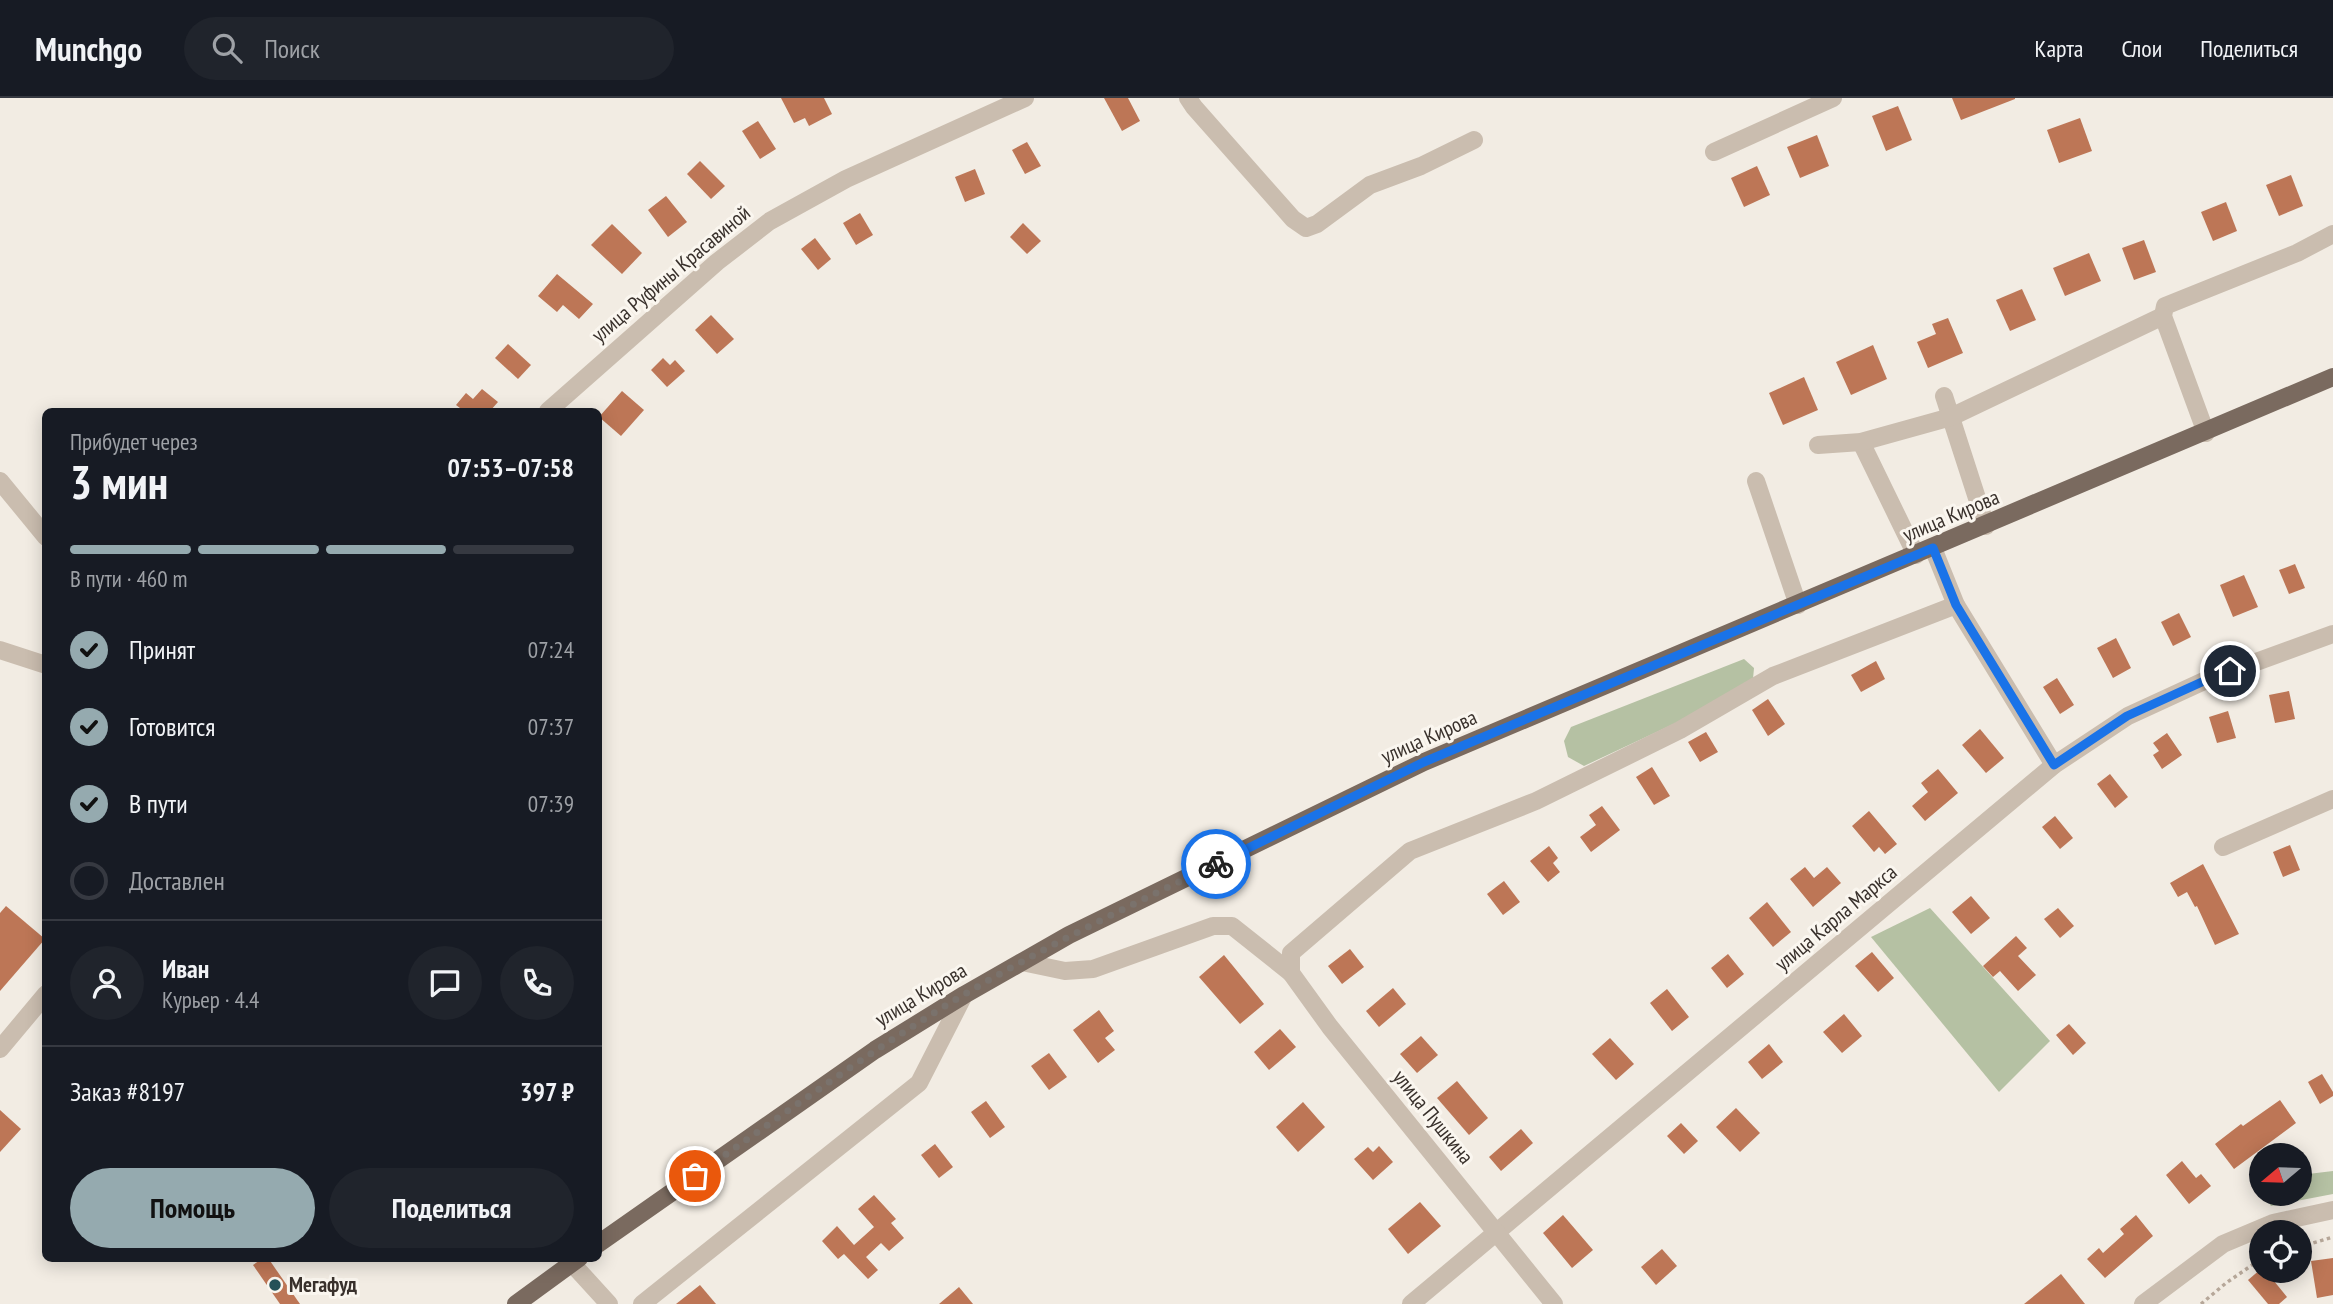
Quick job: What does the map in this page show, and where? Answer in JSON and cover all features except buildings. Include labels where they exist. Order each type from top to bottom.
[{"type":"main road","name":"улица Кирова","points":[[602,1241],[875,1050],[1069,935],[1424,762],[2333,377]]},
{"type":"main road","points":[[516,1304],[570,1262]]},
{"type":"street","name":"улица Руфины Красавиной","points":[[551,408],[716,262],[770,221],[846,179],[1025,98]]},
{"type":"street","points":[[1188,98],[1293,219],[1306,228],[1317,224],[1370,185],[1421,166],[1474,139]]},
{"type":"street","points":[[1714,152],[1833,98]]},
{"type":"street","points":[[2206,432],[2163,316],[2165,306],[2297,253],[2333,234]]},
{"type":"street","points":[[1818,445],[1861,442],[1951,417],[2163,316]]},
{"type":"street","points":[[1944,396],[1986,526]]},
{"type":"street","points":[[1861,442],[1916,555]]},
{"type":"street","points":[[0,481],[42,532]]},
{"type":"street","points":[[1756,481],[1798,605]]},
{"type":"street","points":[[1933,548],[1956,605],[2054,765]]},
{"type":"street","points":[[1291,973],[1291,953],[1410,851],[1536,801],[1681,730],[1773,676],[1956,605]]},
{"type":"street","name":"улица Карла Маркса","points":[[1410,1304],[2054,765],[2127,716],[2204,681],[2333,634]]},
{"type":"street","points":[[0,650],[42,664]]},
{"type":"street","points":[[2223,847],[2333,799]]},
{"type":"street","name":"улица Пушкина","points":[[1022,962],[1065,971],[1093,970],[1213,926],[1232,926],[1291,973],[1330,1027],[1555,1304]]},
{"type":"street","points":[[642,1304],[919,1083],[964,995]]},
{"type":"street","points":[[0,1049],[42,999]]},
{"type":"street","points":[[2143,1304],[2223,1244],[2273,1223],[2333,1210]]},
{"type":"street","points":[[575,1262],[609,1304]]},
{"type":"path","points":[[2312,1243],[2333,1237]]},
{"type":"path","points":[[2201,1304],[2249,1267]]},
{"type":"green space","points":[[1744,659],[1754,668],[1753,679],[1678,722],[1584,766],[1568,757],[1564,741],[1571,727]]},
{"type":"green space","points":[[1930,908],[2050,1041],[1999,1092],[1871,937]]},
{"type":"green space","points":[[2333,1171],[2333,1194],[2312,1198],[2312,1174]]},
{"type":"way so far","points":[[695,1176],[875,1050],[964,995],[1069,935],[1216,864]]},
{"type":"place","name":"Мегафуд","points":[[275,1285]]},
{"type":"route","points":[[1216,864],[1424,762],[1933,548],[1956,605],[2054,765],[2127,716],[2230,671]]}]
